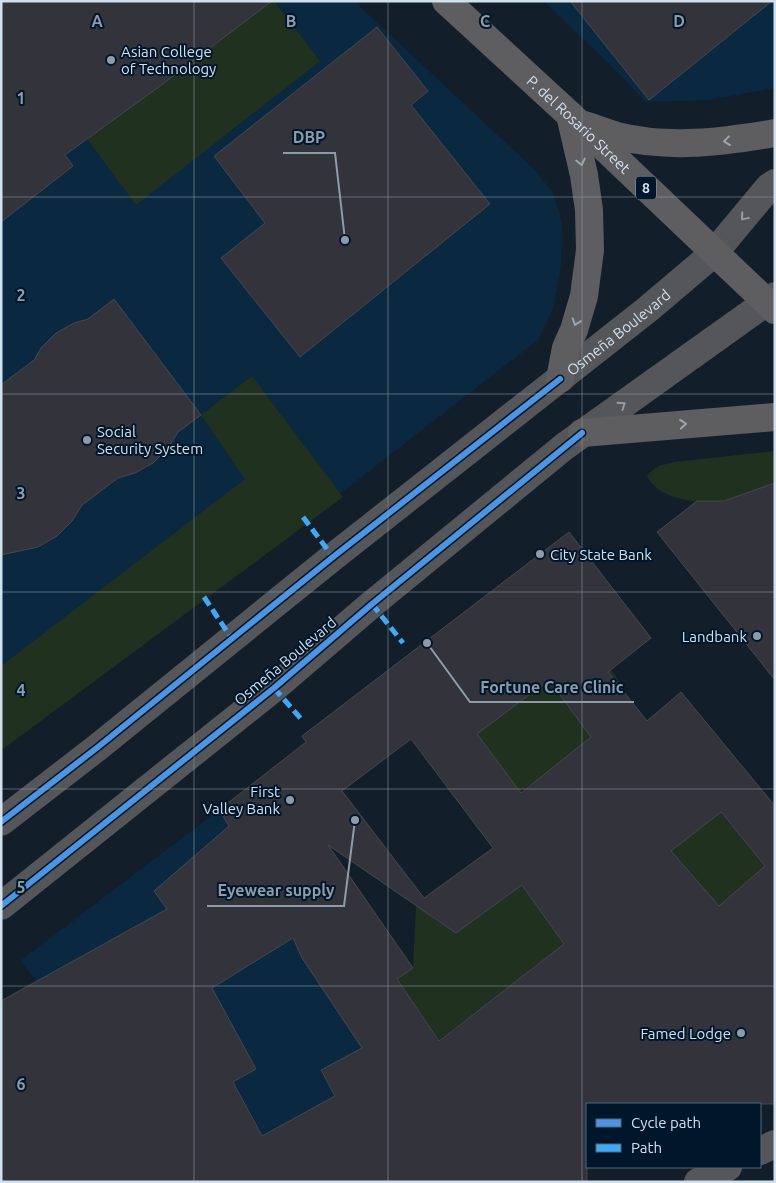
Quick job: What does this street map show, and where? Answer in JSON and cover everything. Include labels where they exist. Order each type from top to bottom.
[{"type":"main road","name":"P. del Rosario Street","points":[[446,1],[574,119],[714,253],[772,303]]},
{"type":"main road","points":[[574,119],[616,136],[672,144],[718,142],[775,133]]},
{"type":"main road","points":[[560,379],[566,348],[574,330],[584,296],[590,250],[589,210],[574,119]]},
{"type":"main road","name":"Osmeña Boulevard","points":[[1,822],[648,309],[714,253],[775,182]]},
{"type":"main road","name":"Osmeña Boulevard","points":[[1,906],[274,688],[372,604],[582,433],[772,303]]},
{"type":"main road","points":[[582,433],[775,417]]},
{"type":"main road","points":[[761,1151],[775,1144]]},
{"type":"main road","points":[[698,1182],[726,1168]]},
{"type":"shaded area","points":[[1,1],[354,1],[536,171],[553,193],[562,222],[561,265],[554,306],[539,339],[345,490],[1,746]]},
{"type":"shaded area","points":[[544,1],[775,1],[775,88],[708,100],[646,102]]},
{"type":"shaded area","points":[[219,810],[362,1048],[436,1182],[149,1182],[37,981],[20,961]]},
{"type":"green space","points":[[271,1],[274,1],[320,61],[136,205],[87,139]]},
{"type":"green space","points":[[252,376],[343,497],[3,749],[1,746],[1,666],[245,479],[201,415]]},
{"type":"green space","points":[[775,451],[775,483],[729,500],[713,502],[691,501],[669,495],[659,490],[647,475],[658,466],[675,462]]},
{"type":"green space","points":[[611,669],[632,703],[544,775],[520,792],[471,727],[497,719],[549,680]]},
{"type":"green space","points":[[720,812],[767,869],[775,887],[760,870],[719,906],[630,884]]},
{"type":"green space","points":[[522,885],[564,944],[439,1040],[397,979],[413,968],[416,905],[456,933]]},
{"type":"building","name":"Asian College of Technology","points":[[1,1],[272,1],[65,155],[73,166],[1,222]]},
{"type":"building","points":[[570,1],[772,1],[649,100]]},
{"type":"building","points":[[377,27],[428,91],[411,105],[490,204],[300,357],[221,258],[265,223],[214,156]]},
{"type":"building","name":"Social Security System","points":[[114,299],[201,415],[178,432],[168,448],[153,463],[135,473],[118,478],[82,505],[72,521],[57,536],[38,547],[1,555],[1,385],[34,360],[41,348],[56,333],[74,323],[88,319]]},
{"type":"building","points":[[775,483],[775,680],[657,532],[697,501],[724,501]]},
{"type":"building","points":[[569,532],[651,638],[608,672],[647,721],[681,692],[775,806],[775,1104],[586,1103],[587,1182],[1,1182],[1,1001],[167,909],[154,891],[229,826],[219,810],[306,742],[302,736]],"holes":[[[549,680],[591,737],[521,793],[477,734]],[[411,739],[493,848],[424,898],[342,791]],[[721,812],[765,866],[719,906],[671,851]],[[328,845],[456,933],[522,885],[564,944],[439,1041],[397,979],[413,968]],[[293,938],[302,958],[362,1048],[321,1070],[335,1096],[262,1136],[233,1082],[256,1069],[212,988]]]},
{"type":"marked path","points":[[303,517],[333,557]]},
{"type":"marked path","points":[[204,597],[232,639]]},
{"type":"marked path","points":[[372,604],[403,643]]},
{"type":"marked path","points":[[274,688],[303,721]]},
{"type":"cycle path","points":[[1,822],[560,379]]},
{"type":"cycle path","points":[[1,906],[274,688],[372,604],[582,433]]},
{"type":"place","name":"Asian College of Technology","points":[[111,60]]},
{"type":"place","name":"DBP","points":[[345,240]]},
{"type":"place","name":"Social Security System","points":[[87,440]]},
{"type":"place","name":"City State Bank","points":[[540,554]]},
{"type":"place","name":"Landbank","points":[[757,636]]},
{"type":"place","name":"Fortune Care Clinic","points":[[427,643]]},
{"type":"place","name":"First Valley Bank","points":[[290,800]]},
{"type":"place","name":"Eyewear supply","points":[[355,820]]},
{"type":"place","name":"Famed Lodge","points":[[741,1033]]}]
